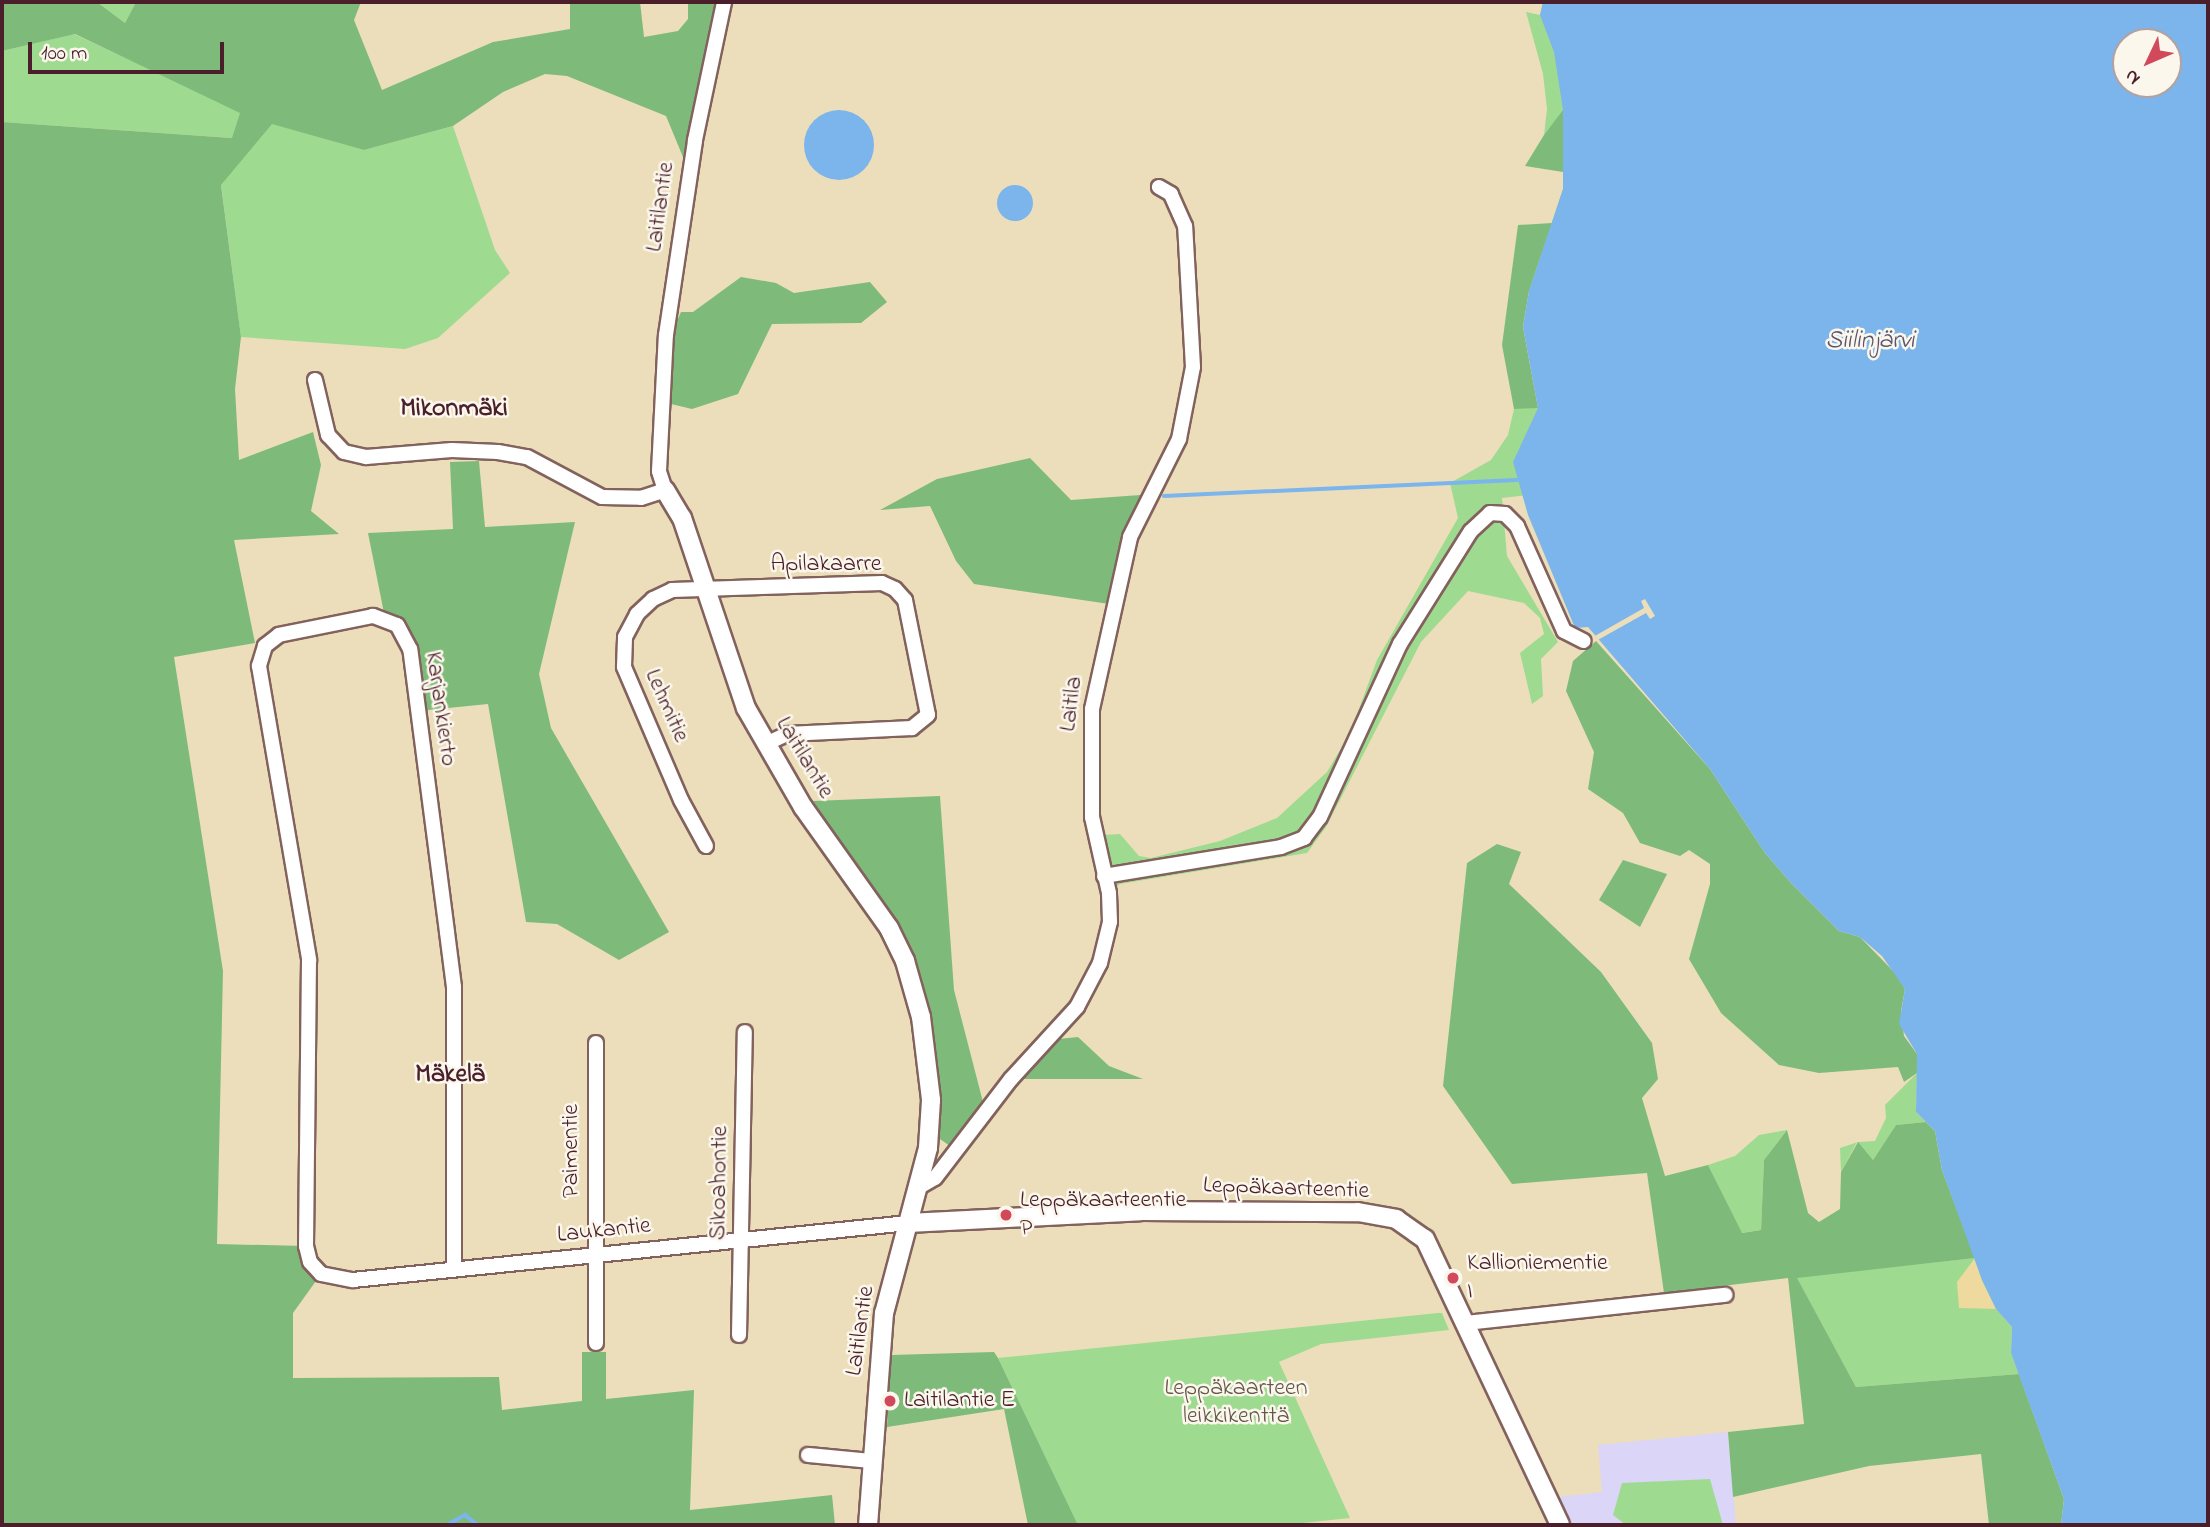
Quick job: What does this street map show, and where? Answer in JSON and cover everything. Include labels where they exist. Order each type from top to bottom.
[{"type":"street","name":"Laitilantie","points":[[724,2],[695,140],[666,335],[659,471],[665,489],[682,518],[746,708],[803,807],[882,917],[905,961],[921,1017],[931,1100],[921,1185],[884,1313],[868,1525]]},
{"type":"street","name":"Laitila","points":[[921,1185],[935,1178],[1012,1079],[1077,1007],[1100,962],[1110,922],[1092,817],[1092,709],[1130,537],[1179,439],[1193,367],[1185,226],[1171,194],[1159,187]]},
{"type":"street","points":[[316,380],[328,435],[344,452],[366,457],[452,450],[498,452],[527,457],[602,497],[641,498],[665,489]]},
{"type":"street","points":[[1104,876],[1281,847],[1304,838],[1320,817],[1401,644],[1471,531],[1490,513],[1505,514],[1517,526],[1564,631],[1584,641]]},
{"type":"street","name":"Apilakaarre","points":[[707,589],[882,583],[905,600],[928,702],[928,715],[912,728],[787,734],[766,744]]},
{"type":"street","name":"Lehmitie","points":[[706,846],[681,800],[624,667],[622,651],[637,614],[653,599],[672,590],[707,589]]},
{"type":"street","name":"Karjankierto","points":[[310,1262],[306,1246],[309,960],[259,666],[265,646],[279,635],[373,616],[397,625],[410,649],[454,987],[454,1269]]},
{"type":"street","name":"Sikoahontie","points":[[739,1335],[745,1032]]},
{"type":"street","name":"Paimentie","points":[[596,1043],[596,1343]]},
{"type":"street","name":"Leppäkaarteentie","points":[[908,1223],[1141,1211],[1358,1212],[1395,1219],[1425,1239],[1560,1525]]},
{"type":"street","name":"Laukantie","points":[[310,1262],[321,1274],[353,1280],[908,1223]]},
{"type":"street","points":[[1466,1323],[1725,1295]]},
{"type":"street","points":[[808,1455],[872,1461]]},
{"type":"shaded area","points":[[1728,1432],[1736,1525],[1571,1525],[1557,1497],[1602,1492],[1598,1445]]},
{"type":"green space","points":[[2,2],[97,2],[125,23],[136,2],[361,2],[354,20],[382,90],[493,42],[570,29],[570,2],[640,2],[644,37],[678,31],[688,19],[688,2],[724,2],[690,174],[666,116],[567,76],[545,74],[503,92],[453,126],[364,150],[272,124],[221,185],[241,337],[235,389],[239,460],[313,432],[321,465],[311,511],[339,534],[234,540],[255,643],[174,657],[223,971],[217,1244],[306,1246],[321,1274],[293,1313],[293,1378],[499,1377],[502,1410],[582,1401],[582,1352],[606,1352],[606,1399],[694,1390],[690,1510],[832,1495],[835,1525],[2,1525],[2,122],[232,138],[240,113],[75,34],[2,51]]},
{"type":"green space","points":[[97,2],[136,2],[125,23]]},
{"type":"green space","points":[[1543,2],[1614,2],[1572,490],[1502,498],[1507,556],[1558,642],[1541,659],[1543,696],[1532,704],[1520,653],[1544,634],[1540,618],[1524,603],[1468,591],[1421,642],[1326,827],[1307,853],[1120,884],[1109,893],[1103,835],[1120,834],[1139,856],[1151,858],[1220,841],[1277,818],[1327,772],[1350,733],[1377,660],[1458,518],[1450,483],[1491,460],[1508,435],[1514,409],[1538,407],[1529,291],[1563,189],[1563,112],[1544,135],[1547,109],[1543,74],[1526,12],[1540,15]]},
{"type":"green space","points":[[74,34],[241,112],[233,138],[2,122],[2,51]]},
{"type":"green space","points":[[1563,110],[1563,172],[1525,166],[1544,135]]},
{"type":"green space","points":[[272,123],[364,150],[453,126],[495,250],[510,273],[438,338],[405,349],[241,337],[221,184]]},
{"type":"green space","points":[[1552,223],[1529,291],[1523,327],[1538,408],[1514,409],[1502,345],[1518,225]]},
{"type":"green space","points":[[741,277],[776,283],[794,293],[870,282],[887,302],[861,323],[772,324],[738,394],[692,409],[671,404],[673,330],[681,312],[693,312]]},
{"type":"green space","points":[[1030,458],[1071,500],[1154,494],[1130,537],[1116,605],[974,584],[956,561],[930,506],[880,510],[937,479]]},
{"type":"green space","points":[[479,461],[485,527],[575,522],[539,674],[551,728],[669,932],[619,960],[557,924],[526,922],[488,704],[418,711],[410,649],[385,618],[368,533],[453,529],[450,462]]},
{"type":"green space","points":[[1596,641],[1710,769],[1765,853],[1792,884],[1839,931],[1860,937],[1895,973],[1905,989],[1901,1011],[1904,1036],[1917,1054],[1917,1073],[1904,1082],[1898,1067],[1819,1073],[1779,1065],[1721,1013],[1689,959],[1710,884],[1710,864],[1689,850],[1680,856],[1640,843],[1623,813],[1588,789],[1594,752],[1566,691],[1573,661]]},
{"type":"green space","points":[[940,796],[954,990],[983,1102],[950,1146],[937,1137],[941,1098],[927,1014],[894,924],[813,801]]},
{"type":"green space","points":[[1497,844],[1521,852],[1509,884],[1601,972],[1652,1043],[1658,1079],[1642,1098],[1665,1176],[1708,1165],[1742,1233],[1761,1230],[1764,1160],[1787,1130],[1808,1213],[1819,1222],[1840,1209],[1841,1172],[1858,1142],[1873,1160],[1896,1125],[1926,1122],[1935,1131],[1942,1170],[1975,1258],[1797,1278],[1856,1387],[2019,1374],[2064,1499],[2061,1525],[1989,1525],[1981,1454],[1869,1466],[1733,1497],[1728,1432],[1804,1424],[1788,1278],[1664,1293],[1647,1173],[1512,1184],[1443,1086],[1467,863]]},
{"type":"green space","points":[[1623,860],[1667,874],[1640,927],[1599,900]]},
{"type":"green space","points":[[1078,1037],[1109,1066],[1143,1079],[1011,1079],[1049,1040]]},
{"type":"green space","points":[[1917,1073],[1916,1112],[1926,1122],[1896,1125],[1873,1160],[1857,1142],[1875,1141],[1886,1118],[1885,1105]]},
{"type":"green space","points":[[1787,1130],[1764,1160],[1761,1230],[1741,1233],[1708,1165],[1735,1156],[1759,1135]]},
{"type":"green space","points":[[1857,1142],[1841,1172],[1840,1148]]},
{"type":"green space","points":[[1975,1258],[1996,1309],[2012,1327],[2011,1353],[2019,1374],[1856,1387],[1796,1277]]},
{"type":"green space","name":"Leppäkaarteen leikkikenttä","points":[[1442,1313],[1449,1330],[1321,1344],[1279,1362],[1350,1518],[1284,1525],[1078,1525],[998,1358]]},
{"type":"green space","points":[[994,1352],[1078,1525],[1028,1525],[1004,1409],[887,1427],[891,1355]]},
{"type":"green space","points":[[1710,1479],[1723,1525],[1626,1525],[1613,1515],[1622,1483]]},
{"type":"sand","points":[[1975,1258],[1996,1309],[1959,1308],[1957,1282]]},
{"type":"water","name":"Siilinjärvi","points":[[1543,2],[2208,2],[2208,1525],[2061,1525],[2064,1499],[2011,1353],[2012,1327],[1996,1309],[1982,1280],[1942,1170],[1935,1131],[1916,1112],[1917,1054],[1899,1024],[1905,989],[1882,956],[1860,937],[1839,931],[1792,884],[1765,853],[1710,769],[1588,627],[1575,628],[1528,515],[1513,462],[1538,408],[1523,327],[1529,291],[1563,189],[1563,110],[1554,52],[1540,15]]},
{"type":"water","points":[[846,110],[859,116],[868,125],[872,131],[872,159],[864,170],[853,178],[832,180],[814,170],[806,159],[804,138],[814,120],[825,112]]},
{"type":"water","points":[[1015,185],[1028,190],[1033,203],[1028,216],[1015,221],[1002,216],[997,203],[1002,190]]},
{"type":"pier","points":[[1645,599],[1655,616],[1650,619],[1646,613],[1596,641],[1593,637],[1644,608],[1641,601]]},
{"type":"waterway","points":[[1164,496],[1517,480]]},
{"type":"waterway","points":[[447,1525],[465,1515],[478,1525]]},
{"type":"place","name":"Leppäkaarteentie P","points":[[1006,1215]]},
{"type":"place","name":"Kallioniementie I","points":[[1453,1278]]},
{"type":"place","name":"Laitilantie E","points":[[890,1401]]},
{"type":"district","name":"Mikonmäki","points":[[454,410]]},
{"type":"district","name":"Mäkelä","points":[[450,1076]]}]
